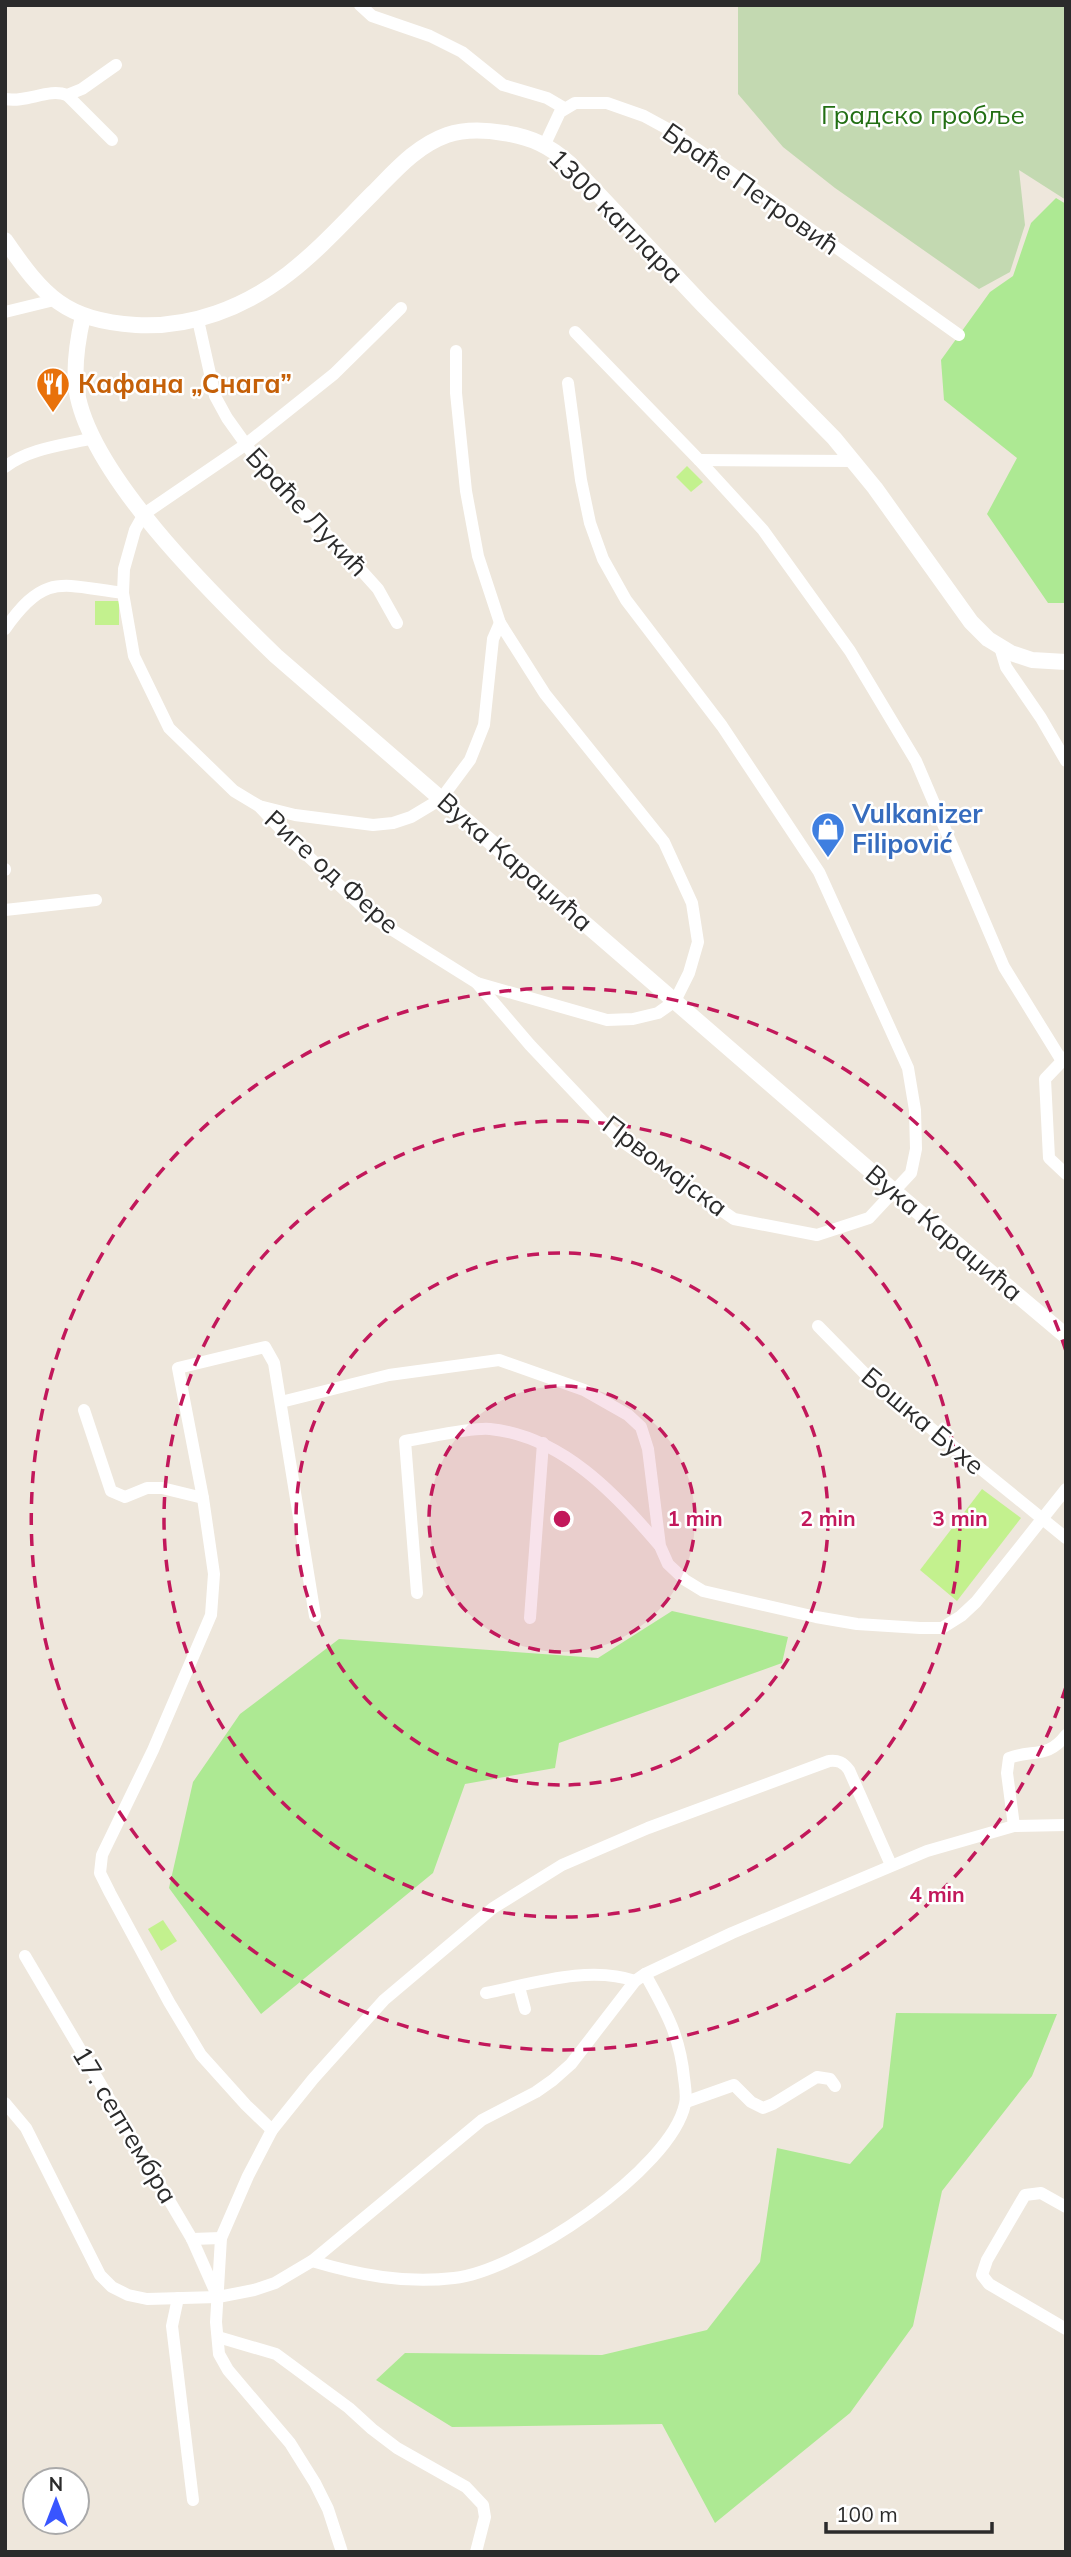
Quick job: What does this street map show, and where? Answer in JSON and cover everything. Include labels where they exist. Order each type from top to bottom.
[{"type":"street","name":"1300 каплара","points":[[360,5],[372,16],[430,36],[462,52],[503,85],[547,98],[564,108]]},
{"type":"street","points":[[67,95],[82,89],[116,65]]},
{"type":"street","points":[[5,99],[20,101],[58,92],[67,95],[112,140]]},
{"type":"street","name":"Браће Петровић","points":[[564,108],[581,102],[607,103],[629,110],[666,128],[959,335]]},
{"type":"street","points":[[545,144],[556,117],[564,108]]},
{"type":"street","name":"1300 каплара","points":[[5,240],[54,300],[83,316],[103,321],[174,325],[198,320],[241,303],[287,275],[407,159],[433,141],[457,133],[483,131],[516,135],[545,144],[579,173],[855,461],[963,614],[980,632],[1011,653],[1032,660],[1066,662]]},
{"type":"street","points":[[5,312],[54,300]]},
{"type":"street","points":[[401,308],[334,374],[245,446],[144,514],[135,530],[124,569],[123,593],[134,656],[169,729],[234,791],[259,806],[295,815],[373,825],[393,823],[411,817],[441,799],[470,760],[484,725],[493,639],[500,623]]},
{"type":"street","name":"Вука Караџића","points":[[83,316],[78,340],[76,385],[94,438],[109,467],[144,514],[209,590],[276,656],[895,1192],[1066,1336]]},
{"type":"street","name":"Браће Лукић","points":[[198,320],[215,396],[245,446],[275,485],[342,549],[378,589],[397,623]]},
{"type":"street","points":[[575,332],[763,530],[850,651],[909,750],[1004,967],[1064,1059],[1045,1079],[1045,1098],[1048,1158],[1066,1174]]},
{"type":"street","points":[[456,351],[456,393],[466,491],[478,556],[500,623],[545,694],[664,842],[692,903],[698,942],[689,973],[675,1001]]},
{"type":"street","name":"Првомајска","points":[[477,983],[530,1045],[620,1140],[734,1219],[817,1234],[869,1218],[911,1173],[916,1149],[915,1110],[908,1068],[819,872],[722,726],[626,600],[603,559],[590,523],[569,383]]},
{"type":"street","points":[[5,467],[33,453],[94,438]]},
{"type":"street","points":[[699,460],[855,461]]},
{"type":"street","points":[[5,629],[31,597],[50,588],[64,585],[123,593]]},
{"type":"street","points":[[1000,647],[1006,667],[1066,761]]},
{"type":"street","name":"Риге од Фере","points":[[259,806],[295,844],[378,921],[477,983],[607,1020],[633,1019],[658,1013],[675,1001]]},
{"type":"street","points":[[5,910],[96,900]]},
{"type":"street","name":"Бошка Бухе","points":[[818,1326],[869,1378],[1066,1538]]},
{"type":"street","points":[[272,2130],[201,2055],[136,1943],[100,1873],[102,1855],[149,1761],[211,1615],[214,1574],[203,1498],[178,1368],[265,1347],[274,1363],[315,1616]]},
{"type":"street","points":[[281,1402],[389,1375],[499,1360],[584,1390],[628,1415],[641,1427],[646,1437],[660,1546]]},
{"type":"street","points":[[84,1410],[111,1491],[125,1497],[147,1488],[162,1488],[203,1498]]},
{"type":"street","points":[[417,1593],[405,1441],[488,1429],[537,1439],[580,1468],[627,1507],[660,1546],[668,1564],[685,1580],[703,1591],[857,1624],[942,1628],[961,1616],[976,1602],[1066,1489]]},
{"type":"street","points":[[530,1618],[543,1443]]},
{"type":"street","points":[[1014,1826],[1007,1773],[1009,1758],[1049,1750],[1066,1735]]},
{"type":"street","points":[[341,2552],[328,2509],[315,2483],[290,2443],[228,2370],[219,2354],[216,2322],[221,2238],[272,2130],[384,2000],[442,1949],[494,1908],[551,1872],[611,1844],[836,1760],[845,1764],[849,1770],[891,1865]]},
{"type":"street","points":[[5,2103],[26,2128],[100,2275],[113,2287],[128,2295],[147,2299],[218,2297],[254,2290],[275,2283],[312,2261],[482,2120],[536,2092],[553,2080],[571,2064],[640,1978],[891,1865],[937,1848],[1014,1826],[1066,1825]]},
{"type":"street","name":"17. септембра","points":[[25,1956],[192,2239],[218,2297]]},
{"type":"street","points":[[486,1993],[594,1976],[640,1978]]},
{"type":"street","points":[[312,2261],[390,2280],[455,2278],[482,2273],[566,2229],[644,2168],[665,2145],[679,2124],[686,2102],[681,2049],[672,2024],[640,1978]]},
{"type":"street","points":[[519,1987],[526,2009]]},
{"type":"street","points":[[686,2102],[734,2085],[751,2102],[763,2108],[817,2077],[830,2080],[835,2086]]},
{"type":"street","points":[[1066,2207],[1041,2193],[1025,2195],[987,2260],[982,2275],[989,2284],[1066,2329]]},
{"type":"street","points":[[192,2239],[221,2238]]},
{"type":"street","points":[[178,2298],[172,2326],[192,2500]]},
{"type":"street","points":[[218,2337],[276,2354],[349,2408],[372,2430],[397,2448],[466,2487],[482,2505],[485,2517],[475,2552]]},
{"type":"green space","name":"Градско гробље","points":[[738,5],[1066,5],[1066,200],[1019,170],[1025,225],[1010,272],[979,289],[835,188],[783,147],[738,94]]},
{"type":"green space","points":[[1056,198],[1066,204],[1066,603],[1048,603],[987,514],[1017,458],[944,400],[941,360],[990,292],[1013,276],[1031,223]]},
{"type":"green space","points":[[687,466],[703,482],[691,492],[676,477]]},
{"type":"green space","points":[[95,601],[119,601],[119,625],[95,625]]},
{"type":"green space","points":[[982,1489],[1021,1518],[957,1601],[920,1570]]},
{"type":"green space","points":[[672,1611],[788,1637],[782,1663],[559,1743],[555,1768],[465,1784],[433,1873],[261,2014],[169,1888],[193,1782],[240,1714],[339,1639],[598,1658]]},
{"type":"green space","points":[[163,1920],[177,1941],[161,1951],[148,1929]]},
{"type":"green space","points":[[896,2013],[1057,2014],[1032,2076],[942,2191],[913,2326],[850,2413],[715,2523],[662,2424],[452,2427],[376,2380],[405,2353],[602,2355],[707,2330],[760,2262],[777,2148],[850,2164],[883,2127]]},
{"type":"place","name":"Кафана „Снага”","points":[[53,414]]},
{"type":"place","name":"Vulkanizer Filipović","points":[[828,859]]}]
